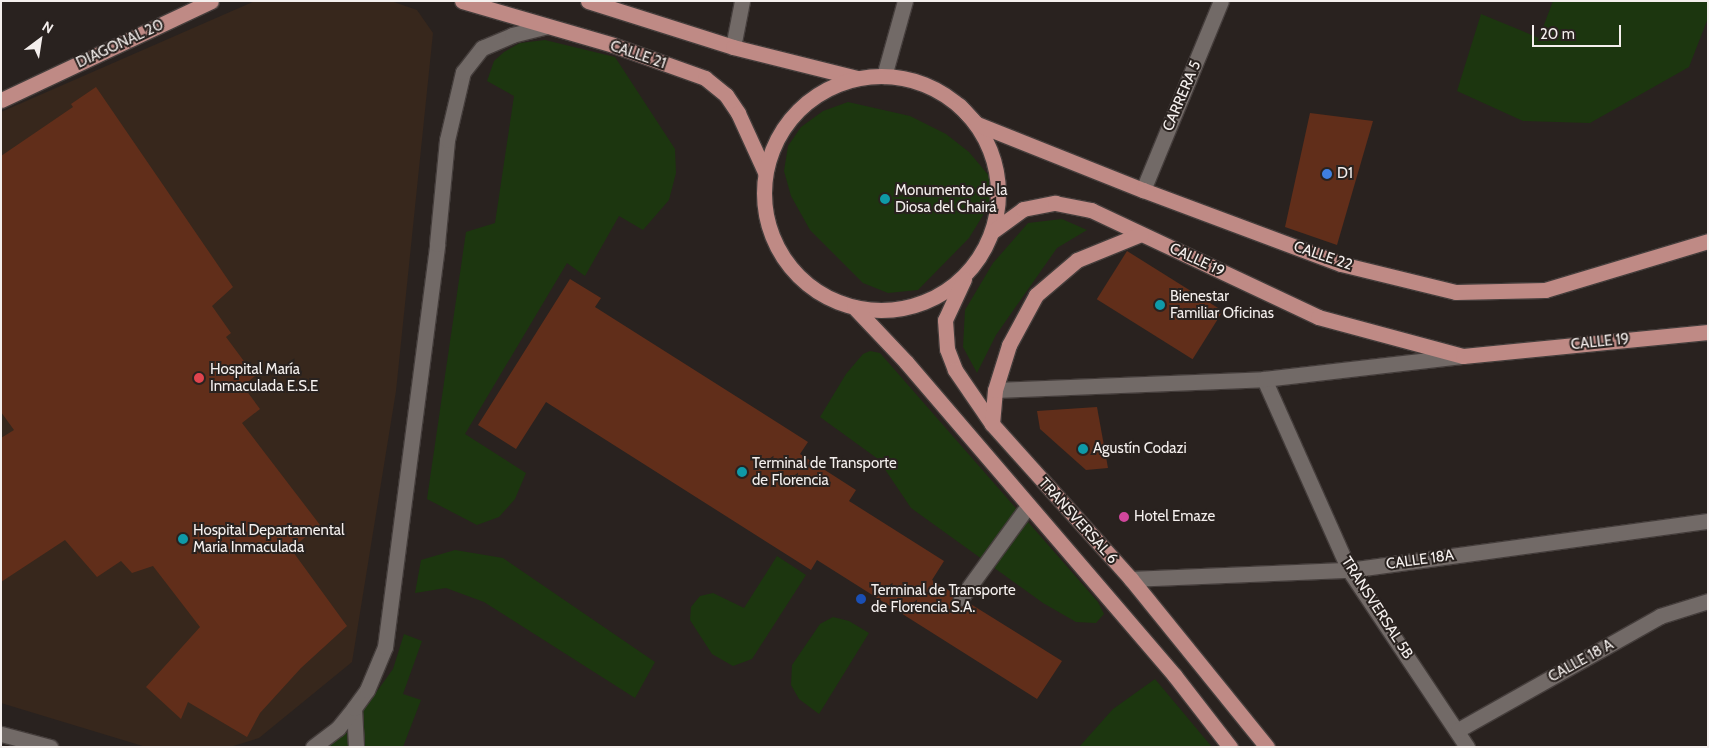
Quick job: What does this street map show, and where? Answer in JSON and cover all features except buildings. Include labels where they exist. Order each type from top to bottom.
[{"type":"main road","name":"DIAGONAL 20","points":[[1,100],[211,1]]},
{"type":"main road","name":"CALLE 21","points":[[462,1],[545,27],[613,45],[705,78],[726,95],[738,113],[765,172]]},
{"type":"main road","name":"CALLE 21","points":[[588,1],[733,48],[857,78]]},
{"type":"main road","name":"CALLE 21","points":[[884,76],[911,79],[936,89],[959,105],[981,131],[995,163],[999,197],[993,231],[981,256],[965,276],[925,303],[894,309],[854,307],[821,294],[794,271],[774,242],[764,207],[765,172],[776,139],[796,111],[824,90],[857,78],[884,76]]},
{"type":"main road","name":"CALLE 22","points":[[959,105],[977,124],[1143,190],[1341,264],[1456,292],[1545,290],[1708,241]]},
{"type":"main road","name":"CALLE 19","points":[[993,231],[1023,209],[1055,203],[1091,210],[1318,317],[1463,356],[1708,332]]},
{"type":"main road","points":[[992,424],[995,390],[1009,345],[1036,295],[1077,260],[1140,234]]},
{"type":"main road","name":"TRANSVERSAL 6","points":[[965,276],[945,320],[947,349],[955,370],[992,424],[1131,580],[1267,747]]},
{"type":"main road","name":"TRANSVERSAL 6","points":[[854,307],[906,362],[1026,507],[1175,676],[1230,747]]},
{"type":"street","points":[[733,48],[742,1]]},
{"type":"street","points":[[884,76],[905,1]]},
{"type":"street","name":"CARRERA 5","points":[[1143,190],[1222,1]]},
{"type":"street","points":[[313,747],[338,728],[354,708],[366,690],[385,647],[393,604],[447,140],[463,72],[482,48],[545,27]]},
{"type":"street","name":"CALLE 19","points":[[995,390],[1264,379],[1463,356]]},
{"type":"street","name":"TRANSVERSAL 5B","points":[[1264,379],[1349,570],[1458,730],[1467,747]]},
{"type":"street","points":[[961,598],[1026,507]]},
{"type":"street","name":"CALLE 18A","points":[[1131,580],[1349,570],[1708,521]]},
{"type":"street","name":"CALLE 18 A","points":[[1458,730],[1660,616],[1708,602]]},
{"type":"street","points":[[354,708],[356,747]]},
{"type":"street","points":[[1,734],[50,747]]},
{"type":"shaded area","name":"Hospital María Inmaculada E.S.E","points":[[255,1],[391,1],[417,10],[433,33],[396,391],[352,662],[259,738],[230,747],[146,747],[1,703],[1,112]]},
{"type":"green space","points":[[1553,1],[1708,1],[1708,18],[1689,67],[1590,123],[1523,121],[1457,91],[1481,14],[1539,38]]},
{"type":"green space","points":[[545,40],[615,57],[675,149],[676,173],[669,200],[643,230],[619,216],[585,276],[567,263],[465,434],[526,473],[515,499],[499,517],[477,525],[427,499],[466,232],[495,223],[514,96],[487,81],[494,61],[504,52],[520,43]]},
{"type":"green space","points":[[848,102],[910,116],[946,134],[969,152],[990,177],[990,204],[969,238],[918,290],[888,293],[863,283],[810,230],[791,196],[784,171],[788,146],[801,127],[823,111]]},
{"type":"green space","points":[[1062,219],[1087,230],[1057,248],[996,335],[977,373],[963,347],[965,310],[993,263],[1028,223]]},
{"type":"green space","points":[[870,351],[880,353],[1098,602],[1104,614],[1096,623],[1076,622],[1043,603],[911,508],[878,459],[820,417],[846,374],[863,354]]},
{"type":"green space","points":[[455,550],[503,558],[655,662],[635,698],[484,602],[446,588],[415,593],[421,560]]},
{"type":"green space","points":[[777,556],[806,575],[752,659],[733,666],[712,654],[690,620],[691,607],[700,596],[713,593],[744,608]]},
{"type":"green space","points":[[833,617],[849,621],[869,633],[819,714],[799,699],[791,685],[792,665],[820,624]]},
{"type":"green space","points":[[404,634],[422,641],[403,694],[421,700],[403,747],[329,747],[367,705],[393,669]]},
{"type":"green space","points":[[1155,679],[1212,747],[1079,747],[1113,709]]},
{"type":"place","name":"D1","points":[[1327,174]]},
{"type":"place","name":"Monumento de la Diosa del Chairá","points":[[885,199]]},
{"type":"place","name":"Bienestar Familiar Oficinas","points":[[1160,305]]},
{"type":"place","name":"Hospital María Inmaculada E.S.E","points":[[199,378]]},
{"type":"place","name":"Agustín Codazi","points":[[1083,449]]},
{"type":"place","name":"Terminal de Transporte de Florencia","points":[[742,472]]},
{"type":"place","name":"Hotel Emaze","points":[[1124,517]]},
{"type":"place","name":"Hospital Departamental Maria Inmaculada","points":[[183,539]]},
{"type":"place","name":"Terminal de Transporte de Florencia S.A.","points":[[861,599]]}]
